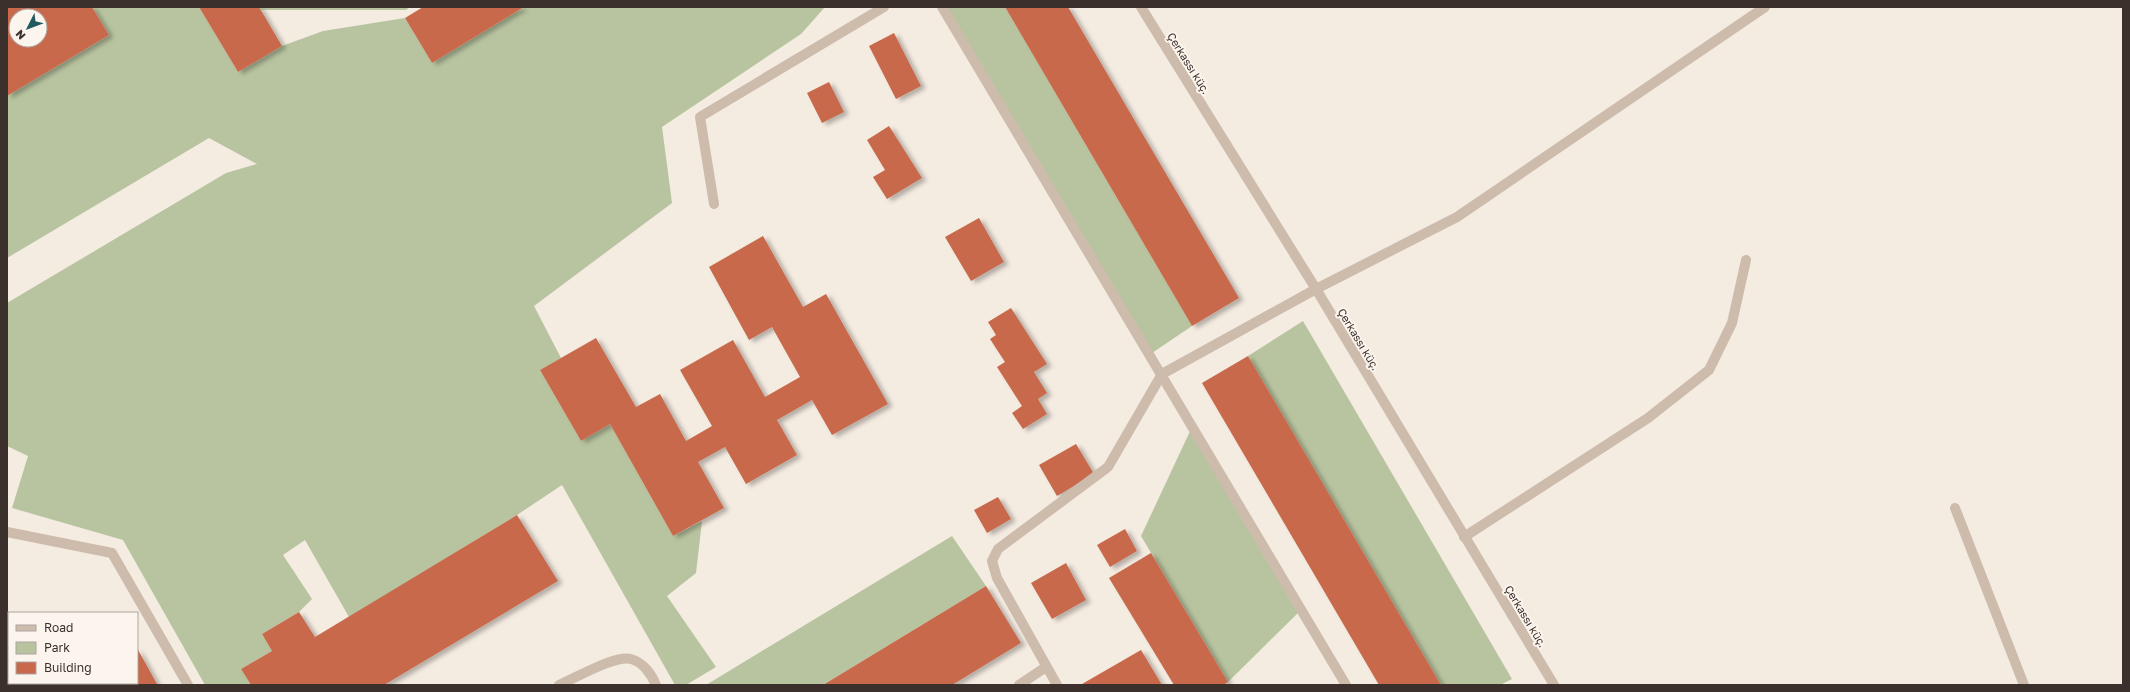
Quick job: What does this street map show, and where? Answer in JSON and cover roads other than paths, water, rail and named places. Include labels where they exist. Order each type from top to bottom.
[{"type":"street","points":[[714,204],[700,117],[884,7]]},
{"type":"street","points":[[942,7],[1346,685]]},
{"type":"street","name":"Çerkassı küç.","points":[[1141,7],[1316,289],[1554,685]]},
{"type":"street","points":[[1057,685],[1046,668],[998,578],[992,561],[998,549],[1108,468],[1162,374],[1316,289],[1458,217],[1765,7]]},
{"type":"street","points":[[1464,537],[1648,418],[1709,370],[1732,323],[1746,260]]},
{"type":"street","points":[[1955,508],[2024,685]]},
{"type":"street","points":[[7,532],[112,553],[188,685]]},
{"type":"street","points":[[559,685],[618,659],[632,659],[646,668],[656,685]]},
{"type":"street","points":[[1019,685],[1046,668]]}]
